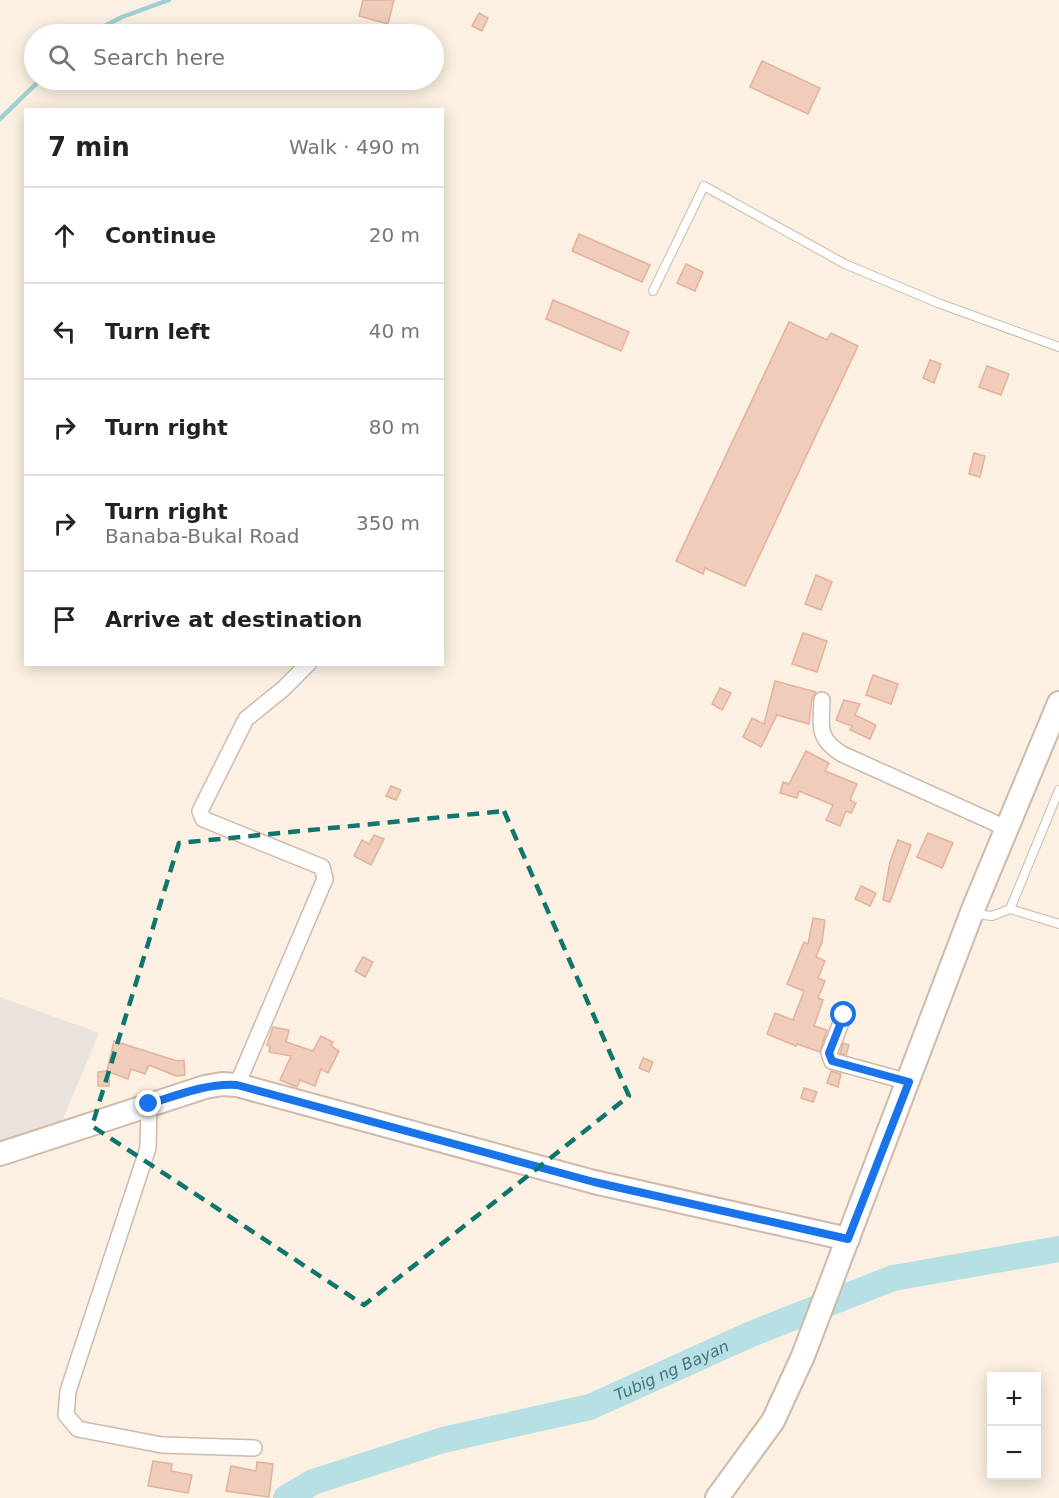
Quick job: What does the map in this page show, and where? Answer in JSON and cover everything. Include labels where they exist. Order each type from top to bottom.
[{"type":"street","points":[[237,1085],[326,879],[322,867],[203,819],[200,811],[246,719],[284,689],[306,666]]},
{"type":"street","points":[[822,700],[820,732],[828,745],[842,754],[1006,828]]},
{"type":"street","points":[[717,1498],[772,1421],[803,1356],[1006,828],[1053,731],[1059,703]]},
{"type":"street","points":[[844,1015],[829,1053],[832,1061],[909,1082]]},
{"type":"street","points":[[0,1154],[205,1087],[222,1084],[237,1085],[594,1182],[848,1239]]},
{"type":"street","points":[[149,1104],[148,1148],[68,1390],[66,1414],[78,1429],[162,1445],[254,1448]]},
{"type":"lane","points":[[653,291],[704,186],[845,264],[938,303],[1059,347]]},
{"type":"lane","points":[[1010,909],[1059,790]]},
{"type":"lane","points":[[972,914],[992,916],[1010,909],[1059,924]]},
{"type":"highlighted area","points":[[504,811],[629,1096],[364,1305],[92,1126],[179,843]]},
{"type":"shaded area","points":[[0,997],[99,1033],[62,1121],[0,1144]]},
{"type":"building","points":[[363,0],[394,0],[388,24],[359,16]]},
{"type":"building","points":[[479,13],[488,18],[482,31],[472,26]]},
{"type":"building","points":[[762,61],[820,88],[808,114],[750,87]]},
{"type":"building","points":[[579,234],[650,265],[642,282],[572,251]]},
{"type":"building","points":[[686,264],[703,272],[695,291],[677,283]]},
{"type":"building","points":[[553,300],[629,332],[621,351],[546,319]]},
{"type":"building","points":[[789,322],[827,340],[831,333],[858,346],[745,586],[705,568],[703,574],[676,561]]},
{"type":"building","points":[[930,360],[941,364],[934,383],[923,378]]},
{"type":"building","points":[[987,366],[1009,374],[1001,395],[979,387]]},
{"type":"building","points":[[974,453],[985,456],[980,477],[969,474]]},
{"type":"building","points":[[816,575],[832,582],[821,610],[805,604]]},
{"type":"building","points":[[803,633],[827,641],[817,672],[792,664]]},
{"type":"building","points":[[873,675],[898,684],[891,704],[866,695]]},
{"type":"building","points":[[775,681],[816,692],[812,699],[809,724],[777,715],[761,747],[743,737],[752,718],[764,724]]},
{"type":"building","points":[[720,688],[731,693],[722,710],[712,704]]},
{"type":"building","points":[[844,700],[860,704],[855,715],[876,725],[870,739],[850,730],[852,726],[836,720]]},
{"type":"building","points":[[806,751],[829,763],[825,771],[857,784],[850,800],[856,803],[851,813],[846,811],[840,826],[826,820],[833,805],[799,791],[797,798],[780,793],[783,782],[789,784]]},
{"type":"building","points":[[391,786],[401,790],[396,800],[386,796]]},
{"type":"building","points":[[928,833],[953,843],[942,868],[917,857]]},
{"type":"building","points":[[374,835],[384,839],[371,865],[354,856],[362,840],[369,844]]},
{"type":"building","points":[[898,840],[911,845],[890,902],[883,900],[890,862]]},
{"type":"building","points":[[861,886],[876,893],[870,906],[855,899]]},
{"type":"building","points":[[813,918],[825,920],[822,942],[816,957],[825,961],[818,978],[825,981],[818,998],[823,1000],[814,1026],[827,1030],[820,1052],[797,1044],[796,1046],[767,1034],[775,1013],[793,1020],[804,991],[787,984],[804,942],[808,944]]},
{"type":"building","points":[[363,957],[373,962],[365,977],[355,971]]},
{"type":"building","points":[[273,1027],[289,1030],[286,1042],[313,1051],[321,1036],[333,1042],[331,1046],[339,1051],[328,1073],[321,1069],[315,1086],[300,1080],[297,1087],[280,1080],[291,1056],[269,1052],[270,1046],[267,1045]]},
{"type":"building","points":[[114,1041],[177,1061],[184,1060],[185,1075],[176,1076],[149,1065],[145,1074],[131,1069],[128,1079],[109,1072],[109,1086],[98,1086],[98,1072],[107,1071]]},
{"type":"building","points":[[843,1043],[849,1045],[846,1055],[840,1053]]},
{"type":"building","points":[[643,1058],[653,1062],[649,1072],[639,1068]]},
{"type":"building","points":[[831,1071],[841,1074],[838,1087],[827,1083]]},
{"type":"building","points":[[804,1088],[817,1092],[813,1102],[801,1098]]},
{"type":"building","points":[[153,1461],[172,1464],[171,1471],[192,1475],[188,1493],[148,1486]]},
{"type":"building","points":[[257,1462],[273,1464],[269,1497],[226,1491],[231,1466],[256,1471]]},
{"type":"waterway","points":[[108,24],[169,0]]},
{"type":"waterway","points":[[0,119],[30,90]]},
{"type":"waterway","name":"Tubig ng Bayan","points":[[286,1498],[313,1482],[443,1440],[590,1407],[749,1335],[893,1278],[1059,1249]]},
{"type":"route","points":[[149,1104],[205,1087],[222,1084],[237,1085],[594,1182],[848,1239],[909,1082],[832,1061],[829,1053],[844,1015]]}]
